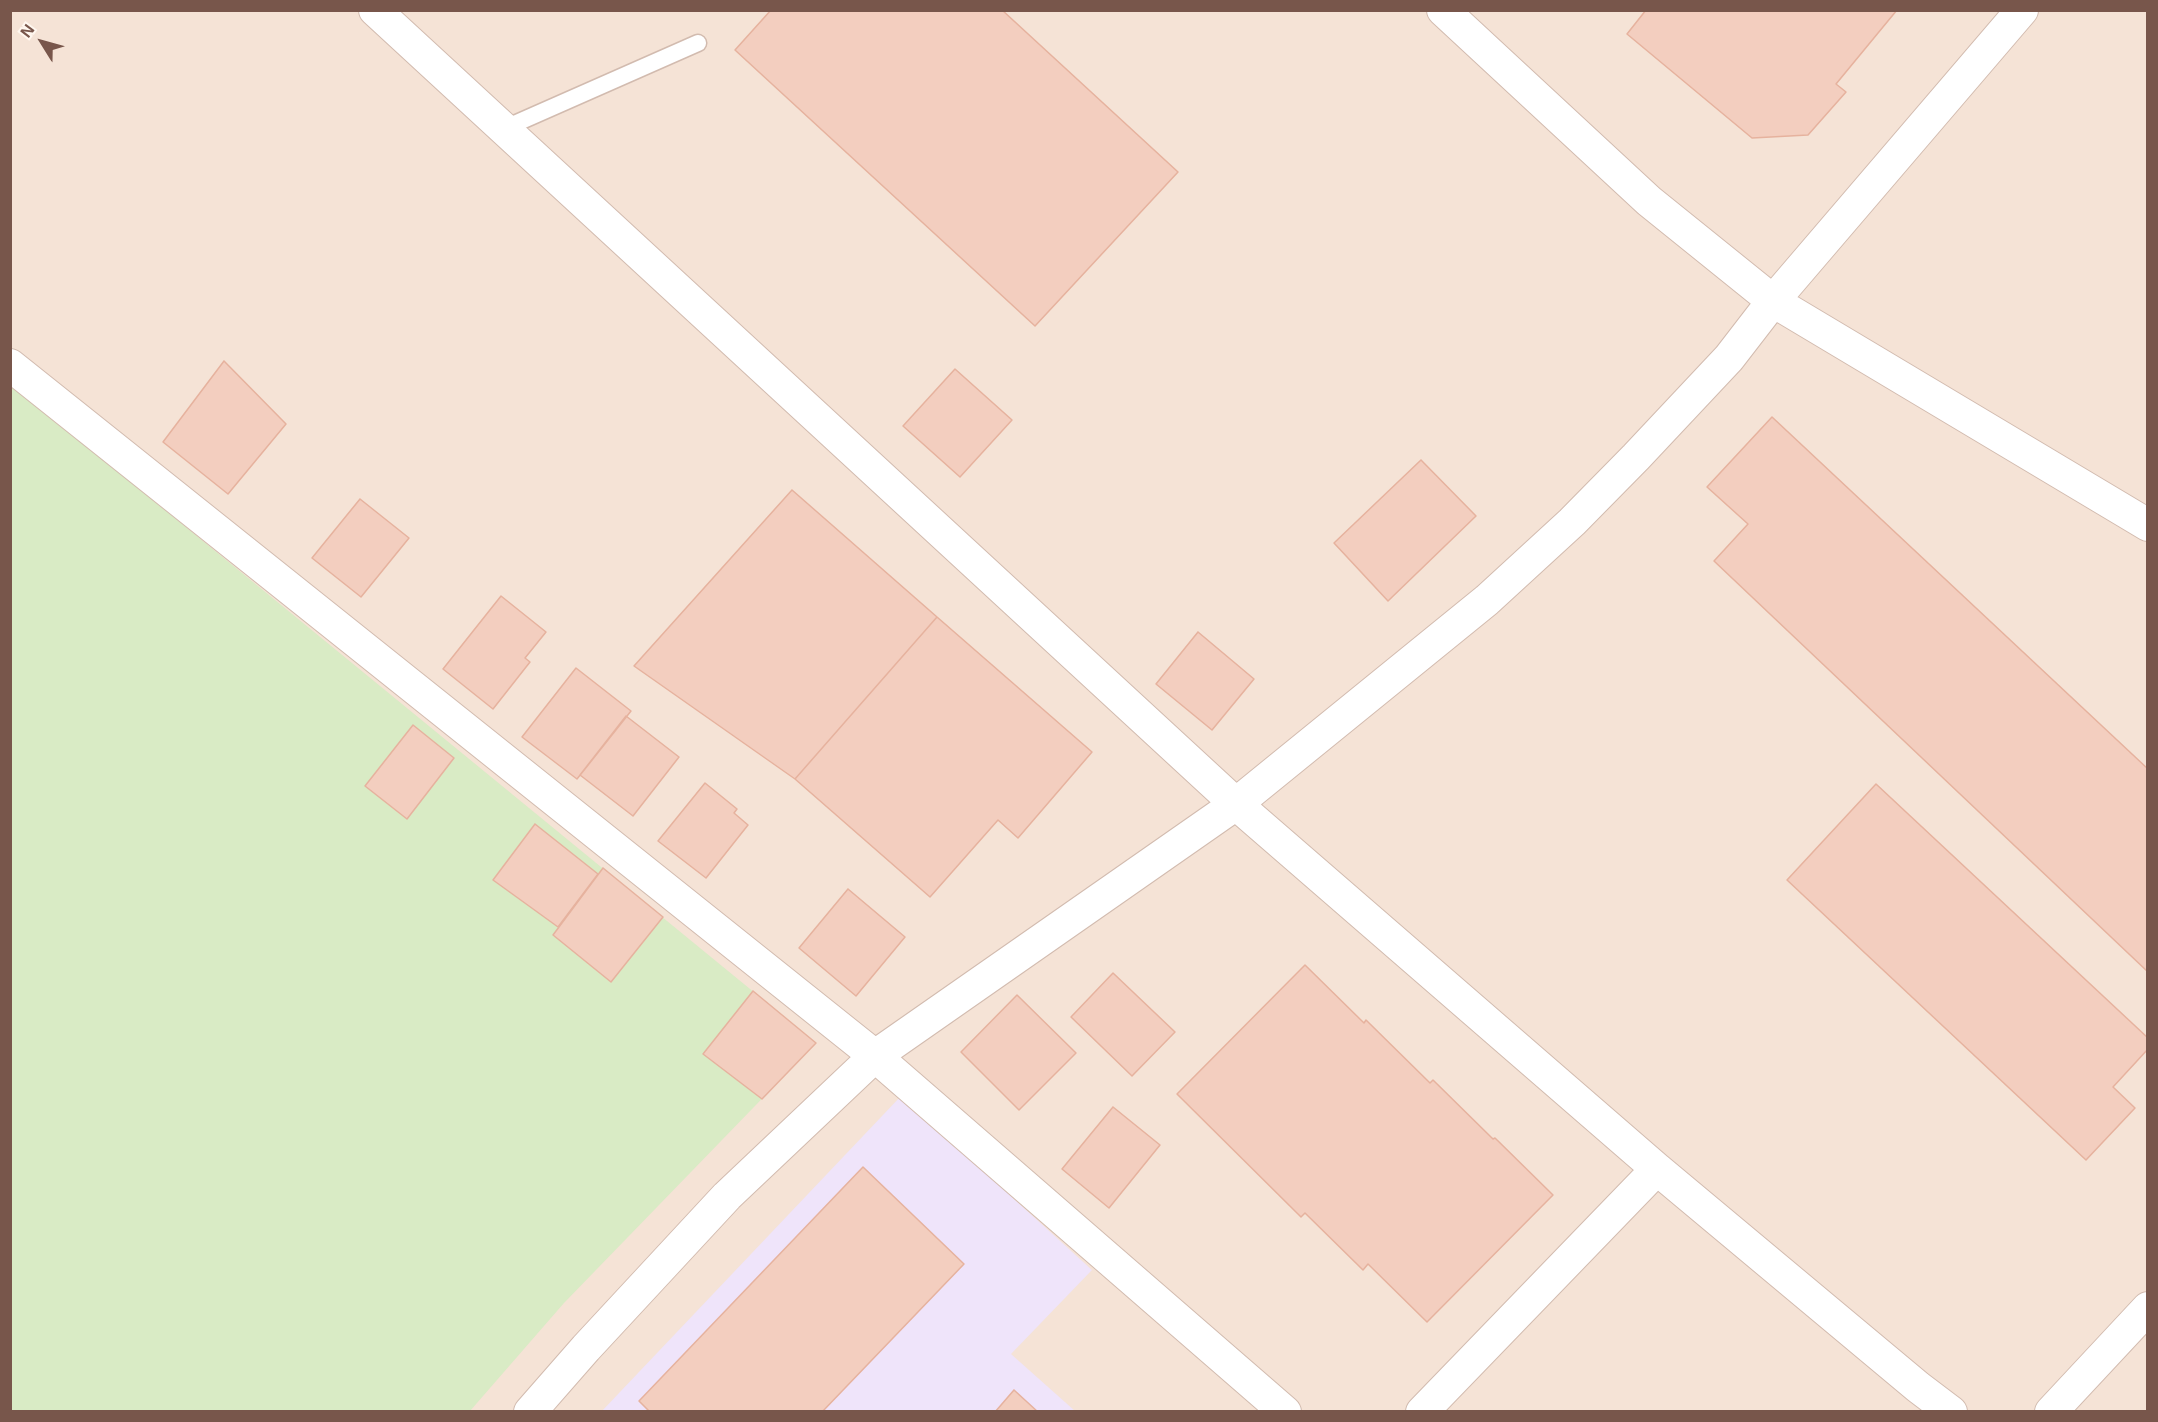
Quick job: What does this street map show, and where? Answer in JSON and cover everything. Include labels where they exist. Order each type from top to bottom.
[{"type":"street","points":[[375,10],[1236,804],[1657,1169],[1951,1412]]},
{"type":"street","points":[[1443,10],[1649,201],[1773,301],[2148,525]]},
{"type":"street","points":[[530,1412],[586,1348],[727,1197],[875,1056],[1236,804],[1488,600],[1572,522],[1729,358],[1773,301],[2022,10]]},
{"type":"street","points":[[10,365],[875,1056],[1285,1412]]},
{"type":"street","points":[[1422,1412],[1657,1169]]},
{"type":"street","points":[[2050,1412],[2148,1308]]},
{"type":"lane","points":[[503,129],[698,43]]},
{"type":"shaded area","points":[[11,11],[2147,11],[2147,1411],[11,1411]]},
{"type":"shaded area","points":[[901,1096],[1092,1270],[1011,1354],[1075,1411],[601,1412]]},
{"type":"green space","points":[[10,383],[816,1043],[564,1303],[470,1411],[11,1411]]},
{"type":"building","points":[[771,10],[1002,10],[1178,172],[1035,326],[735,50]]},
{"type":"building","points":[[1646,10],[1897,10],[1836,84],[1846,92],[1808,135],[1752,138],[1627,34]]},
{"type":"building","points":[[224,361],[286,424],[228,494],[163,442]]},
{"type":"building","points":[[955,369],[1012,420],[960,477],[903,426]]},
{"type":"building","points":[[1772,417],[2148,769],[2148,972],[1714,561],[1748,524],[1707,487]]},
{"type":"building","points":[[1421,460],[1476,516],[1388,601],[1334,543]]},
{"type":"building","points":[[792,490],[937,617],[795,779],[634,666]]},
{"type":"building","points":[[360,499],[409,538],[361,597],[312,558]]},
{"type":"building","points":[[501,596],[546,632],[525,658],[530,662],[493,709],[443,669]]},
{"type":"building","points":[[937,617],[1092,752],[1018,838],[998,820],[930,897],[795,779]]},
{"type":"building","points":[[1198,632],[1254,679],[1212,730],[1156,684]]},
{"type":"building","points":[[576,668],[631,711],[577,779],[522,737]]},
{"type":"building","points":[[626,716],[679,757],[633,816],[580,775]]},
{"type":"building","points":[[413,725],[454,758],[407,819],[365,786]]},
{"type":"building","points":[[705,783],[737,809],[734,813],[748,825],[706,878],[658,841]]},
{"type":"building","points":[[1876,784],[2148,1038],[2148,1049],[2113,1087],[2135,1108],[2086,1160],[1787,880]]},
{"type":"building","points":[[535,824],[598,874],[558,927],[493,880]]},
{"type":"building","points":[[603,868],[663,917],[611,982],[553,935]]},
{"type":"building","points":[[848,889],[905,937],[856,996],[799,948]]},
{"type":"building","points":[[1305,965],[1364,1023],[1366,1020],[1430,1083],[1433,1080],[1553,1195],[1427,1322],[1368,1264],[1363,1270],[1305,1213],[1301,1217],[1177,1094]]},
{"type":"building","points":[[1113,973],[1175,1032],[1132,1076],[1071,1017]]},
{"type":"building","points":[[753,991],[816,1043],[762,1099],[703,1054]]},
{"type":"building","points":[[1017,995],[1076,1053],[1019,1110],[961,1052]]},
{"type":"building","points":[[1113,1107],[1160,1145],[1109,1208],[1062,1169]]},
{"type":"building","points":[[863,1167],[964,1264],[822,1412],[650,1412],[639,1401]]},
{"type":"building","points":[[1014,1390],[1038,1412],[995,1412]]}]
